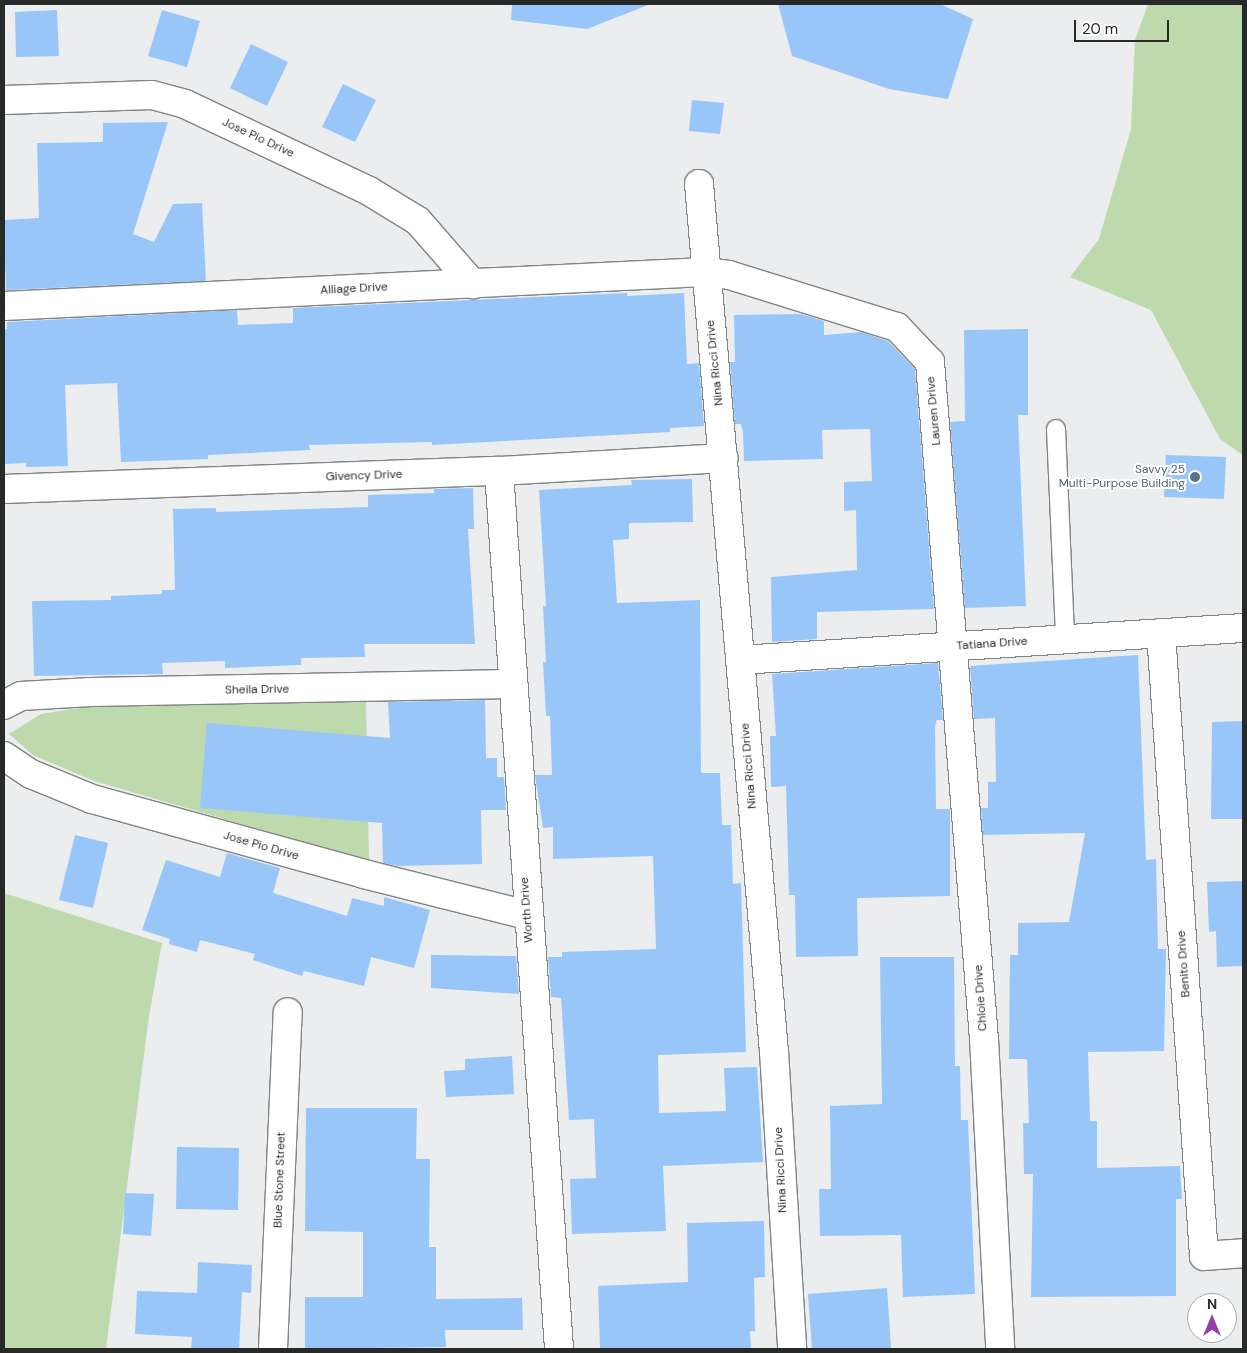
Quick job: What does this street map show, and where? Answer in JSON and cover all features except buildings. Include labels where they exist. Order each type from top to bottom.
[{"type":"street","name":"Jose Pio Drive","points":[[4,100],[152,95],[185,104],[369,191],[418,221],[473,284]]},
{"type":"street","name":"Nina Ricci Drive","points":[[699,184],[705,272],[724,458],[774,1051],[792,1349]]},
{"type":"street","name":"Alliage Drive","points":[[4,306],[705,272]]},
{"type":"street","name":"Lauren Drive","points":[[705,272],[729,275],[898,327],[930,362],[954,647]]},
{"type":"street","name":"Givency Drive","points":[[4,489],[499,471],[724,458]]},
{"type":"street","name":"Worth Drive","points":[[499,471],[527,915],[559,1349]]},
{"type":"street","name":"Tatiana Drive","points":[[740,660],[1243,628]]},
{"type":"street","name":"Benito Drive","points":[[1161,633],[1204,1256],[1243,1253]]},
{"type":"street","name":"Chloie Drive","points":[[954,647],[984,1039],[1000,1349]]},
{"type":"street","name":"Sheila Drive","points":[[4,705],[21,696],[91,692],[512,684]]},
{"type":"street","name":"Jose Pio Drive","points":[[4,756],[31,774],[92,799],[364,874],[527,915]]},
{"type":"street","name":"Blue Stone Street","points":[[273,1349],[288,1012]]},
{"type":"lane","points":[[1056,429],[1065,639]]},
{"type":"green space","points":[[1148,4],[1243,4],[1243,455],[1220,439],[1151,310],[1070,277],[1099,239],[1131,129],[1135,40]]},
{"type":"green space","points":[[366,701],[369,861],[94,781],[33,755],[9,734],[41,714],[104,704]]},
{"type":"green space","points":[[4,893],[162,943],[149,1016],[106,1349],[4,1349]]},
{"type":"place","name":"Savvy 25 Multi-Purpose Building","points":[[1195,477]]}]
